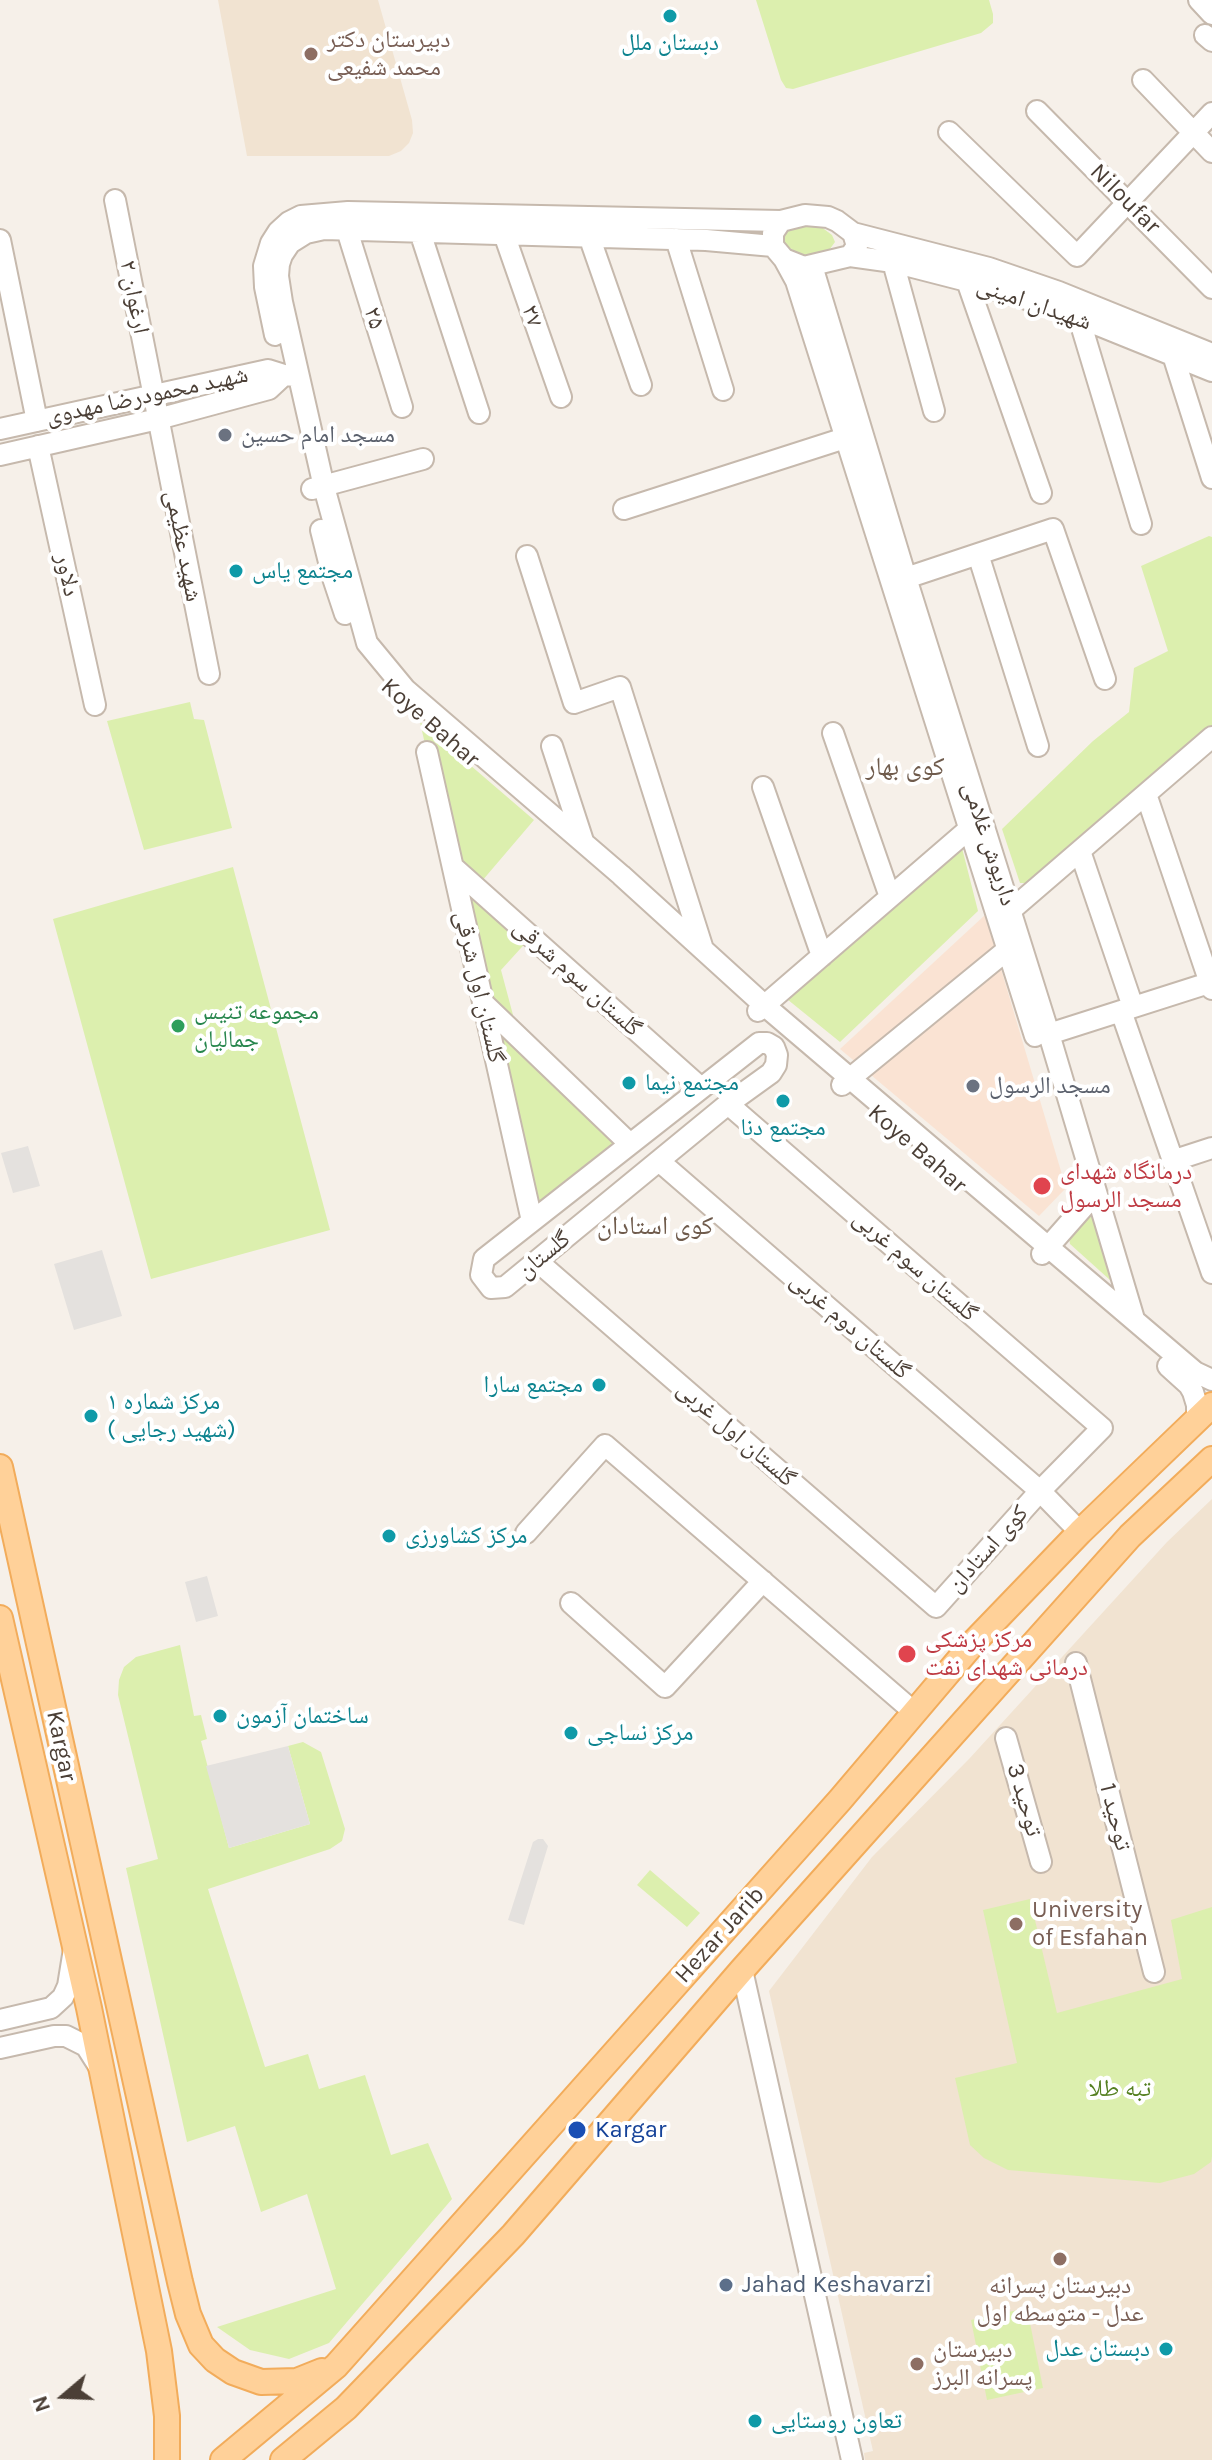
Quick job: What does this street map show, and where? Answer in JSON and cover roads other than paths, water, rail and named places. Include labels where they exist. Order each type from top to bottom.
[{"type":"main road","name":"Hezar Jarib","points":[[223,2460],[336,2366],[840,1800],[975,1641],[1080,1532],[1204,1413]]},
{"type":"main road","name":"Hezar Jarib","points":[[283,2460],[346,2408],[513,2235],[742,1970],[1130,1536],[1212,1459]]},
{"type":"main road","name":"Kargar","points":[[0,1467],[188,2314],[201,2345],[215,2360],[233,2372],[261,2382],[297,2381],[336,2366]]},
{"type":"main road","points":[[1000,1617],[1030,1648]]},
{"type":"main road","name":"Kargar","points":[[0,1618],[74,1945],[159,2351],[167,2416],[167,2460]]},
{"type":"main road","points":[[8,1653],[22,1674],[40,1741],[47,1744],[55,1741],[58,1731]]},
{"type":"main road","points":[[42,1802],[46,1788],[53,1785],[59,1788],[84,1883],[99,1915]]},
{"type":"main road","points":[[124,2181],[156,2175]]},
{"type":"street","points":[[1199,0],[1212,14]]},
{"type":"street","points":[[1143,80],[1212,152]]},
{"type":"street","name":"Niloufar","points":[[1037,111],[1212,288]]},
{"type":"street","points":[[949,132],[1077,256],[1212,113]]},
{"type":"street","name":"ارغوان ۲","points":[[115,200],[158,419]]},
{"type":"street","name":"Koye Bahar","points":[[853,233],[837,221],[818,215],[781,221],[743,222],[348,212],[301,216],[289,222],[271,243],[264,266],[268,305],[291,376],[318,488],[367,643],[405,689],[584,843],[761,1008],[846,1081],[1130,1324],[1195,1372],[1212,1380]]},
{"type":"street","points":[[779,253],[773,233],[781,221]]},
{"type":"street","name":"Koye Bahar","points":[[291,376],[278,276],[282,255],[290,243],[306,233],[324,229],[676,239],[779,253],[797,265],[812,266],[850,256]]},
{"type":"street","name":"۲۵","points":[[347,230],[402,407]]},
{"type":"street","points":[[420,232],[479,413]]},
{"type":"street","points":[[850,256],[857,246],[853,233]]},
{"type":"street","name":"شهیدان امینی","points":[[853,233],[989,268],[1059,292],[1212,354]]},
{"type":"street","name":"۲۷","points":[[504,234],[561,397]]},
{"type":"street","points":[[589,236],[641,385]]},
{"type":"street","points":[[676,239],[723,390]]},
{"type":"street","points":[[0,240],[37,421]]},
{"type":"street","name":"داریوش غلامی","points":[[779,253],[796,281],[845,438],[1010,911],[1049,1034],[1091,1194],[1130,1324]]},
{"type":"street","name":"شهیدان امینی","points":[[850,256],[893,262],[967,281],[1079,318],[1212,371]]},
{"type":"street","points":[[893,262],[934,411]]},
{"type":"street","name":"داریوش غلامی","points":[[812,266],[906,578],[953,753],[969,829],[1091,1194]]},
{"type":"street","points":[[967,281],[1041,493]]},
{"type":"street","points":[[1079,318],[1141,524]]},
{"type":"street","points":[[1173,355],[1212,478]]},
{"type":"street","name":"شهید محمودرضا مهدوی","points":[[0,429],[268,370],[291,376]]},
{"type":"street","name":"شهید محمودرضا مهدوی","points":[[0,455],[158,419],[269,389],[291,376]]},
{"type":"street","name":"شهید عظیمی","points":[[158,419],[209,674]]},
{"type":"street","points":[[624,509],[845,438]]},
{"type":"street","name":"دلاور","points":[[38,446],[95,705]]},
{"type":"street","points":[[318,488],[423,459]]},
{"type":"street","name":"Koye Bahar","points":[[318,488],[333,578],[350,629],[377,678],[699,951]]},
{"type":"street","points":[[906,578],[1053,529],[1105,679]]},
{"type":"street","points":[[978,554],[1038,746]]},
{"type":"street","points":[[527,556],[574,703],[620,687],[699,951]]},
{"type":"street","points":[[833,733],[890,897]]},
{"type":"street","points":[[1010,911],[1212,737]]},
{"type":"street","points":[[552,746],[584,843]]},
{"type":"street","name":"گلستان اول شرقی","points":[[427,752],[532,1221]]},
{"type":"street","points":[[763,787],[822,956]]},
{"type":"street","points":[[1049,1034],[1211,984],[1146,794]]},
{"type":"street","points":[[761,1008],[969,829]]},
{"type":"street","points":[[1080,851],[1172,1161],[1212,1273]]},
{"type":"street","name":"گلستان سوم شرقی","points":[[453,867],[701,1088]]},
{"type":"street","points":[[846,1081],[1007,950]]},
{"type":"street","points":[[482,1002],[630,1144]]},
{"type":"street","name":"گلستان","points":[[759,1043],[774,1047],[776,1065],[771,1073],[728,1104],[505,1287],[491,1288],[481,1275],[484,1259],[701,1088],[759,1043]]},
{"type":"street","name":"گلستان سوم غربی","points":[[728,1104],[1102,1428]]},
{"type":"street","points":[[1172,1161],[1212,1148]]},
{"type":"street","name":"گلستان دوم غربی","points":[[659,1161],[1040,1491]]},
{"type":"street","points":[[1045,1251],[1087,1203],[1091,1194]]},
{"type":"street","name":"گلستان اول غربی","points":[[537,1261],[936,1607]]},
{"type":"street","name":"Koye Bahar","points":[[1130,1324],[1189,1385],[1204,1413]]},
{"type":"street","name":"کوی استادان","points":[[936,1607],[1040,1491],[1102,1428]]},
{"type":"street","points":[[526,1533],[605,1445],[914,1712]]},
{"type":"street","name":"کوی استادان","points":[[1040,1491],[1080,1532]]},
{"type":"street","points":[[571,1603],[665,1687],[763,1581]]},
{"type":"street","name":"توحید 1","points":[[1076,1663],[1154,1972]]},
{"type":"street","name":"توحید 3","points":[[1006,1738],[1041,1862]]},
{"type":"street","points":[[0,2020],[51,2008],[63,1997],[68,1986],[74,1945]]},
{"type":"street","points":[[742,1970],[852,2460]]},
{"type":"street","points":[[35,2012],[42,2013],[50,2020],[51,2029],[46,2038]]},
{"type":"street","points":[[0,2048],[66,2036],[86,2046],[101,2070]]},
{"type":"place","name":"دبستان ملل","points":[[670,16]]},
{"type":"place","name":"دبیرستان دکتر محمد شفیعی","points":[[311,54]]},
{"type":"place","name":"مسجد امام حسین","points":[[225,435]]},
{"type":"place","name":"مجتمع یاس","points":[[236,571]]},
{"type":"place","name":"مجموعه تنیس جمالیان","points":[[178,1026]]},
{"type":"place","name":"مجتمع نیما","points":[[629,1083]]},
{"type":"place","name":"مسجد الرسول","points":[[973,1086]]},
{"type":"place","name":"مجتمع دنا","points":[[783,1101]]},
{"type":"place","name":"درمانگاه شهدای مسجد الرسول","points":[[1042,1186]]},
{"type":"place","name":"مجتمع سارا","points":[[599,1385]]},
{"type":"place","name":"مرکز شماره ۱ ( شهید رجایی)","points":[[91,1416]]},
{"type":"place","name":"مرکز کشاورزی","points":[[389,1536]]},
{"type":"place","name":"مرکز پزشکی درمانی شهدای نفت","points":[[907,1654]]},
{"type":"place","name":"ساختمان آزمون","points":[[220,1716]]},
{"type":"place","name":"مرکز نساجی","points":[[571,1733]]},
{"type":"place","name":"University of Esfahan","points":[[1016,1924]]},
{"type":"place","name":"Kargar","points":[[577,2130]]},
{"type":"place","name":"دبیرستان پسرانه عدل - متوسطه اول","points":[[1060,2259]]},
{"type":"place","name":"Jahad Keshavarzi","points":[[726,2285]]},
{"type":"place","name":"دبستان عدل","points":[[1166,2349]]},
{"type":"place","name":"دبیرستان پسرانه البرز","points":[[917,2364]]},
{"type":"place","name":"تعاون روستایی","points":[[755,2421]]},
{"type":"district","name":"کوی بهار","points":[[905,768]]},
{"type":"district","name":"کوی استادان","points":[[655,1227]]},
{"type":"park label","name":"تبه طلا","points":[[1120,2089]]}]
